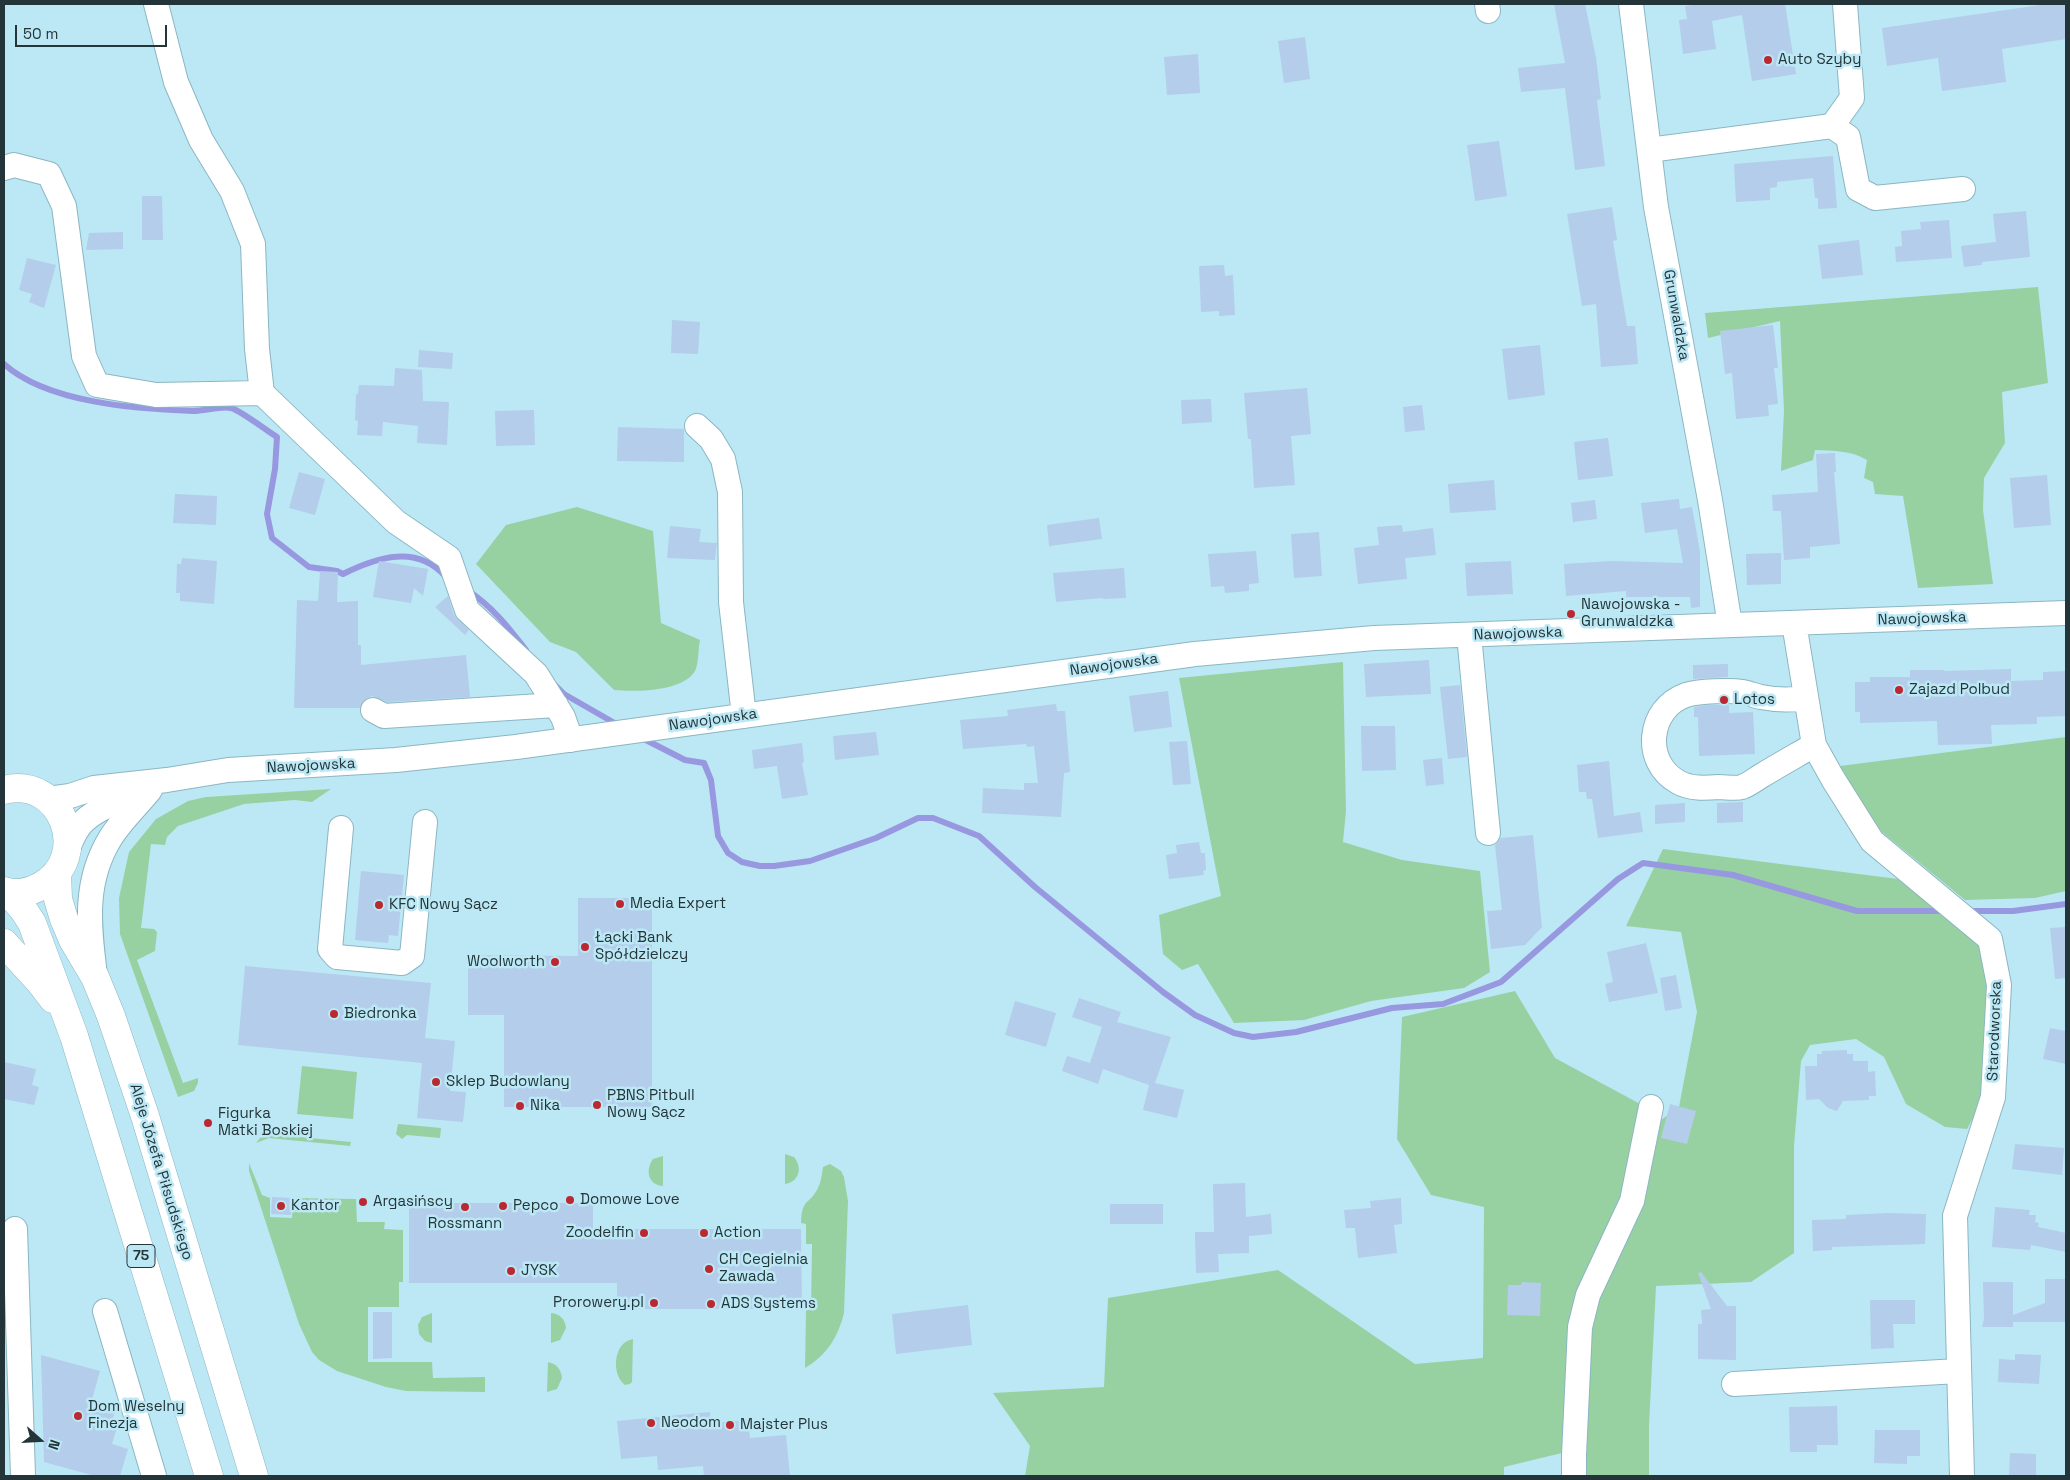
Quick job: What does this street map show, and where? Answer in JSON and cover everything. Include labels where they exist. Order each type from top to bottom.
[{"type":"main road","points":[[4,790],[23,788],[36,792],[48,799],[58,809],[64,821],[68,834],[68,848]]},
{"type":"main road","name":"75","points":[[6,892],[22,893],[35,889],[47,882],[57,873],[64,861],[68,848]]},
{"type":"main road","name":"Aleje Józefa Piłsudskiego","points":[[57,873],[58,899],[64,920],[73,940],[95,977],[111,1016],[145,1116],[254,1476]]},
{"type":"main road","name":"75","points":[[6,892],[23,909],[32,923],[68,1021],[209,1476]]},
{"type":"main road","points":[[4,943],[40,982],[68,1021]]},
{"type":"street","points":[[156,4],[176,82],[201,140],[232,191],[253,244],[257,348],[262,393],[396,522],[449,558],[468,610],[536,674],[563,717],[571,740]]},
{"type":"street","name":"Grunwaldzka","points":[[1632,4],[1656,206],[1710,500],[1730,625]]},
{"type":"street","points":[[1832,126],[1852,98],[1845,4]]},
{"type":"street","points":[[1649,150],[1832,126],[1848,137],[1858,189],[1875,198],[1964,189]]},
{"type":"street","points":[[4,168],[14,165],[49,174],[64,206],[84,356],[97,385],[156,395],[262,393]]},
{"type":"street","points":[[697,426],[711,439],[723,459],[730,492],[732,602],[744,716]]},
{"type":"street","name":"Nawojowska","points":[[48,799],[70,796],[94,788],[159,785],[228,770],[396,760],[571,740],[608,733],[672,726],[1195,654],[1374,638],[2066,613]]},
{"type":"street","name":"Starodworska","points":[[1794,623],[1814,745],[1872,841],[1990,939],[1999,985],[1993,1097],[1955,1216],[1962,1476]]},
{"type":"street","points":[[1469,635],[1488,833]]},
{"type":"street","points":[[1806,698],[1793,700],[1762,697],[1742,691],[1687,695],[1676,700],[1666,708],[1659,718],[1655,729],[1654,742],[1656,754],[1660,766],[1668,775],[1690,787],[1742,787],[1814,745]]},
{"type":"street","points":[[373,710],[384,716],[556,705]]},
{"type":"street","points":[[95,977],[89,905],[99,861],[114,834],[159,785]]},
{"type":"street","name":"Nawojowska","points":[[68,848],[76,830],[93,814],[159,785]]},
{"type":"street","points":[[341,828],[330,950],[337,957],[402,963],[412,956],[425,822]]},
{"type":"street","points":[[1574,1476],[1580,1327],[1588,1295],[1632,1201],[1651,1107]]},
{"type":"street","points":[[15,1229],[23,1476]]},
{"type":"street","points":[[105,1312],[154,1476]]},
{"type":"street","points":[[1734,1384],[1958,1371]]},
{"type":"green space","points":[[2038,287],[2048,383],[2002,392],[2005,443],[1984,478],[1983,510],[1993,584],[1918,588],[1903,496],[1875,494],[1873,482],[1864,478],[1867,460],[1848,453],[1815,450],[1813,460],[1781,471],[1784,411],[1780,321],[1708,338],[1705,313]]},
{"type":"green space","points":[[577,507],[653,531],[661,623],[700,640],[696,668],[689,678],[669,687],[658,689],[614,690],[576,652],[550,642],[476,564],[506,525]]},
{"type":"green space","points":[[1343,662],[1346,811],[1343,842],[1402,860],[1480,871],[1490,972],[1464,988],[1371,1001],[1304,1020],[1234,1023],[1198,964],[1182,970],[1163,954],[1159,915],[1221,896],[1179,678]]},
{"type":"green space","points":[[2066,737],[2066,891],[2035,898],[1965,900],[1877,828],[1840,766]]},
{"type":"green space","points":[[331,789],[312,802],[295,800],[244,804],[178,826],[167,837],[165,845],[151,844],[141,928],[154,929],[157,932],[155,951],[137,960],[183,1083],[198,1078],[194,1091],[178,1097],[120,934],[119,898],[129,852],[156,819],[188,801],[206,797]]},
{"type":"green space","points":[[1663,849],[1898,879],[1983,946],[1993,987],[1988,1078],[1979,1107],[1967,1129],[1945,1127],[1906,1104],[1884,1057],[1856,1039],[1810,1045],[1801,1061],[1794,1146],[1794,1253],[1751,1282],[1656,1286],[1649,1426],[1649,1476],[1582,1476],[1589,1319],[1632,1222],[1661,1120],[1679,1107],[1697,1012],[1681,932],[1626,926]]},
{"type":"green space","points":[[1515,991],[1555,1058],[1642,1105],[1634,1150],[1612,1228],[1586,1271],[1571,1313],[1566,1452],[1504,1467],[1504,1476],[1025,1476],[1030,1446],[993,1393],[1104,1387],[1108,1298],[1278,1270],[1415,1364],[1483,1358],[1484,1207],[1431,1195],[1397,1139],[1402,1017]]},
{"type":"green space","points":[[302,1066],[357,1072],[353,1119],[297,1114]]},
{"type":"green space","points":[[398,1124],[441,1128],[440,1138],[407,1135],[402,1139],[396,1134]]},
{"type":"green space","points":[[269,1134],[351,1142],[350,1146],[269,1138],[256,1143],[260,1138]]},
{"type":"green space","points":[[785,1154],[794,1157],[799,1170],[794,1180],[785,1184]]},
{"type":"green space","points":[[663,1156],[663,1186],[651,1180],[649,1168],[653,1159]]},
{"type":"green space","points":[[249,1163],[262,1195],[270,1198],[270,1217],[292,1218],[293,1198],[356,1199],[357,1222],[385,1222],[384,1229],[403,1230],[403,1282],[399,1282],[399,1307],[368,1307],[368,1362],[432,1362],[433,1378],[485,1377],[485,1392],[406,1391],[386,1387],[337,1371],[319,1360],[312,1352],[299,1324],[249,1171]]},
{"type":"green space","points":[[830,1164],[841,1171],[844,1177],[848,1201],[844,1313],[835,1338],[820,1357],[805,1368],[806,1310],[811,1309],[812,1244],[806,1244],[806,1224],[801,1223],[804,1205],[818,1188],[823,1167]]},
{"type":"green space","points":[[432,1313],[432,1343],[425,1341],[419,1334],[418,1325],[422,1317]]},
{"type":"green space","points":[[551,1313],[557,1314],[562,1318],[566,1328],[560,1340],[551,1343]]},
{"type":"green space","points":[[633,1339],[632,1382],[625,1385],[618,1374],[616,1359],[621,1346],[626,1341]]},
{"type":"green space","points":[[548,1362],[558,1367],[562,1378],[557,1389],[547,1392]]},
{"type":"building","points":[[1554,4],[1585,4],[1596,58],[1601,99],[1597,100],[1605,166],[1575,170],[1565,88],[1521,92],[1518,68],[1565,63]]},
{"type":"building","points":[[1699,4],[1785,4],[1796,74],[1752,81],[1742,15],[1712,21],[1716,49],[1683,54],[1679,20],[1687,19],[1685,6]]},
{"type":"building","points":[[2047,4],[2066,4],[2066,39],[2002,49],[2006,82],[1942,91],[1938,58],[1887,66],[1882,28]]},
{"type":"building","points":[[1305,37],[1310,79],[1284,83],[1278,41]]},
{"type":"building","points":[[1198,54],[1200,93],[1167,95],[1164,57]]},
{"type":"building","points":[[1499,141],[1507,196],[1475,201],[1467,145]]},
{"type":"building","points":[[1833,156],[1837,208],[1818,209],[1818,198],[1815,198],[1813,178],[1777,182],[1777,187],[1770,188],[1770,200],[1736,202],[1734,164]]},
{"type":"building","points":[[142,196],[162,196],[163,240],[142,240]]},
{"type":"building","points":[[1612,207],[1617,240],[1613,241],[1627,326],[1635,326],[1638,364],[1601,367],[1596,304],[1582,306],[1567,214]]},
{"type":"building","points":[[2026,211],[2030,257],[1982,262],[1982,265],[1964,267],[1961,246],[1996,242],[1993,214]]},
{"type":"building","points":[[1949,220],[1952,258],[1896,262],[1895,247],[1902,246],[1901,231],[1921,229],[1920,222]]},
{"type":"building","points":[[123,232],[123,249],[86,250],[89,233]]},
{"type":"building","points":[[1859,240],[1863,275],[1822,279],[1818,245]]},
{"type":"building","points":[[27,258],[56,265],[44,308],[29,302],[32,294],[19,290]]},
{"type":"building","points":[[1224,265],[1225,276],[1233,275],[1235,315],[1219,316],[1219,311],[1201,312],[1199,266]]},
{"type":"building","points":[[672,320],[700,322],[698,354],[671,353]]},
{"type":"building","points":[[1773,325],[1778,368],[1774,368],[1778,404],[1768,405],[1769,416],[1736,419],[1732,373],[1725,374],[1720,331]]},
{"type":"building","points":[[1540,345],[1545,395],[1508,400],[1502,349]]},
{"type":"building","points":[[419,350],[453,353],[452,369],[418,367]]},
{"type":"building","points":[[395,368],[422,370],[423,401],[449,402],[447,445],[417,443],[418,426],[383,422],[382,436],[357,435],[358,421],[355,420],[356,394],[358,394],[359,385],[394,386]]},
{"type":"building","points":[[1307,388],[1311,434],[1291,436],[1295,485],[1254,488],[1251,439],[1248,439],[1244,393]]},
{"type":"building","points":[[1211,399],[1212,422],[1182,424],[1181,400]]},
{"type":"building","points":[[1422,405],[1425,430],[1405,432],[1403,407]]},
{"type":"building","points":[[534,410],[535,445],[496,446],[495,411]]},
{"type":"building","points":[[618,427],[684,429],[684,462],[617,461]]},
{"type":"building","points":[[1608,438],[1613,476],[1578,480],[1574,442]]},
{"type":"building","points":[[1835,453],[1836,472],[1834,472],[1840,544],[1810,547],[1810,558],[1784,560],[1781,511],[1773,511],[1772,495],[1818,492],[1816,454]]},
{"type":"building","points":[[299,472],[325,479],[315,515],[289,508]]},
{"type":"building","points":[[2047,475],[2051,525],[2014,528],[2010,478]]},
{"type":"building","points":[[1494,480],[1496,510],[1450,513],[1448,484]]},
{"type":"building","points":[[175,494],[217,496],[216,525],[173,523]]},
{"type":"building","points":[[1679,499],[1680,509],[1692,507],[1700,552],[1700,607],[1691,608],[1690,597],[1626,597],[1626,591],[1566,596],[1564,564],[1612,561],[1683,563],[1677,529],[1645,533],[1641,503]]},
{"type":"building","points":[[1595,500],[1597,519],[1573,522],[1571,503]]},
{"type":"building","points":[[1099,518],[1102,539],[1049,546],[1047,525]]},
{"type":"building","points":[[1402,525],[1403,532],[1433,528],[1436,555],[1405,558],[1407,579],[1358,584],[1354,548],[1379,545],[1377,527]]},
{"type":"building","points":[[670,526],[701,529],[699,542],[717,543],[715,560],[667,558]]},
{"type":"building","points":[[1319,532],[1322,576],[1294,578],[1291,534]]},
{"type":"building","points":[[1256,551],[1259,583],[1249,584],[1249,591],[1225,593],[1224,586],[1211,587],[1208,554]]},
{"type":"building","points":[[1781,553],[1781,584],[1747,585],[1746,554]]},
{"type":"building","points":[[182,558],[217,561],[214,604],[180,601],[180,593],[176,593],[177,564],[181,564]]},
{"type":"building","points":[[379,561],[428,569],[423,596],[414,588],[411,603],[373,597]]},
{"type":"building","points":[[1511,561],[1513,594],[1467,596],[1465,563]]},
{"type":"building","points":[[1124,568],[1126,598],[1056,602],[1053,573]]},
{"type":"building","points":[[320,571],[338,572],[337,602],[358,601],[358,645],[361,645],[361,665],[466,655],[470,697],[387,702],[372,696],[365,699],[360,708],[294,708],[297,600],[318,601]]},
{"type":"building","points":[[448,596],[454,615],[469,630],[465,635],[435,607]]},
{"type":"building","points":[[1429,660],[1431,694],[1366,697],[1364,664]]},
{"type":"building","points":[[1728,664],[1728,677],[1693,679],[1693,665]]},
{"type":"building","points":[[2011,669],[2011,681],[2043,680],[2043,672],[2066,671],[2066,716],[2037,717],[2037,724],[1991,725],[1992,744],[1938,745],[1937,721],[1860,723],[1860,712],[1855,712],[1855,682],[1870,682],[1870,677],[1910,677],[1910,670]]},
{"type":"building","points":[[1460,685],[1467,757],[1448,759],[1440,687]]},
{"type":"building","points":[[1168,691],[1172,727],[1134,732],[1129,696]]},
{"type":"building","points":[[1056,704],[1057,711],[1065,711],[1070,772],[1064,773],[1061,817],[982,813],[983,788],[1024,790],[1024,783],[1038,783],[1034,746],[1027,747],[1026,744],[963,749],[960,720],[1008,716],[1007,710]]},
{"type":"building","points":[[1729,705],[1729,713],[1753,712],[1755,754],[1699,756],[1698,717],[1694,717],[1694,707]]},
{"type":"building","points":[[1361,726],[1395,726],[1396,770],[1362,771]]},
{"type":"building","points":[[876,732],[879,755],[835,760],[833,736]]},
{"type":"building","points":[[1187,741],[1191,784],[1173,785],[1169,742]]},
{"type":"building","points":[[802,743],[804,762],[802,763],[808,795],[782,799],[777,766],[754,769],[752,750]]},
{"type":"building","points":[[1442,758],[1444,784],[1426,786],[1423,760]]},
{"type":"building","points":[[1609,761],[1614,816],[1640,812],[1643,832],[1598,838],[1592,799],[1587,799],[1586,792],[1579,792],[1577,765]]},
{"type":"building","points":[[1743,802],[1743,822],[1717,823],[1717,803]]},
{"type":"building","points":[[1685,803],[1685,822],[1655,824],[1655,805]]},
{"type":"building","points":[[1533,835],[1542,927],[1525,945],[1491,949],[1487,911],[1502,910],[1495,845],[1501,838]]},
{"type":"building","points":[[1199,842],[1201,853],[1205,853],[1206,870],[1203,871],[1204,875],[1169,879],[1166,855],[1177,853],[1176,845]]},
{"type":"building","name":"KFC Nowy Sącz","points":[[361,871],[404,875],[398,936],[389,935],[388,943],[355,940]]},
{"type":"building","points":[[578,898],[652,898],[652,1107],[504,1107],[504,1015],[468,1015],[468,955],[578,956]]},
{"type":"building","points":[[2066,927],[2066,978],[2055,979],[2050,928]]},
{"type":"building","points":[[1646,943],[1658,993],[1609,1002],[1605,984],[1613,982],[1607,952]]},
{"type":"building","name":"Biedronka","points":[[245,966],[431,983],[425,1038],[455,1041],[450,1091],[466,1092],[463,1122],[417,1118],[422,1063],[238,1045]]},
{"type":"building","points":[[1676,975],[1682,1008],[1665,1011],[1660,978]]},
{"type":"building","points":[[1079,998],[1121,1012],[1117,1022],[1171,1037],[1155,1083],[1184,1090],[1177,1118],[1143,1110],[1149,1085],[1103,1069],[1098,1084],[1062,1071],[1067,1056],[1090,1063],[1102,1027],[1072,1017]]},
{"type":"building","points":[[1015,1001],[1056,1013],[1046,1047],[1005,1035]]},
{"type":"building","points":[[2050,1028],[2066,1031],[2066,1064],[2043,1059]]},
{"type":"building","points":[[1847,1050],[1847,1054],[1853,1054],[1853,1061],[1868,1061],[1868,1072],[1875,1071],[1876,1096],[1869,1096],[1869,1100],[1843,1101],[1837,1111],[1828,1108],[1819,1099],[1806,1100],[1805,1066],[1817,1066],[1817,1054],[1822,1054],[1822,1051]]},
{"type":"building","points":[[4,1062],[36,1069],[32,1085],[39,1087],[34,1105],[4,1099]]},
{"type":"building","points":[[1670,1104],[1696,1111],[1687,1144],[1661,1138]]},
{"type":"building","points":[[2015,1144],[2064,1148],[2062,1175],[2012,1169]]},
{"type":"building","points":[[1245,1183],[1246,1217],[1271,1214],[1272,1234],[1249,1236],[1249,1253],[1218,1254],[1219,1272],[1196,1273],[1195,1232],[1214,1232],[1213,1184]]},
{"type":"building","name":"Kantor","points":[[272,1197],[292,1198],[291,1215],[271,1214]]},
{"type":"building","points":[[1401,1198],[1402,1224],[1394,1225],[1397,1253],[1358,1258],[1355,1228],[1346,1228],[1344,1210],[1371,1208],[1370,1201]]},
{"type":"building","points":[[409,1203],[593,1203],[593,1229],[801,1229],[802,1309],[617,1309],[617,1283],[409,1283]]},
{"type":"building","points":[[1110,1204],[1163,1204],[1163,1224],[1110,1224]]},
{"type":"building","points":[[1995,1207],[2030,1210],[2029,1215],[2036,1215],[2035,1222],[2039,1223],[2038,1227],[2066,1233],[2066,1252],[2031,1245],[2030,1250],[1992,1247]]},
{"type":"building","points":[[1926,1214],[1925,1244],[1832,1247],[1832,1250],[1813,1251],[1812,1220],[1846,1219],[1846,1215]]},
{"type":"building","points":[[1701,1272],[1727,1306],[1736,1306],[1736,1360],[1698,1359],[1698,1324],[1702,1324],[1701,1310],[1711,1309],[1698,1273]]},
{"type":"building","points":[[2045,1279],[2065,1279],[2065,1322],[2013,1322],[2013,1327],[1982,1327],[1984,1319],[1983,1282],[2013,1282],[2013,1315],[2045,1303]]},
{"type":"building","points":[[1522,1282],[1541,1283],[1540,1316],[1507,1315],[1508,1285],[1521,1285]]},
{"type":"building","points":[[1870,1300],[1915,1300],[1915,1324],[1893,1324],[1894,1348],[1871,1349]]},
{"type":"building","points":[[968,1305],[972,1345],[896,1354],[892,1314]]},
{"type":"building","points":[[373,1312],[392,1312],[392,1358],[373,1359]]},
{"type":"building","points":[[2015,1354],[2041,1355],[2039,1384],[1998,1382],[1999,1359],[2015,1360]]},
{"type":"building","name":"Dom Weselny Finezja","points":[[41,1355],[100,1371],[92,1400],[116,1407],[111,1425],[117,1427],[112,1444],[128,1449],[120,1476],[95,1476],[44,1462]]},
{"type":"building","points":[[1837,1406],[1838,1445],[1817,1445],[1817,1452],[1790,1452],[1789,1407]]},
{"type":"building","points":[[710,1412],[711,1423],[748,1420],[750,1438],[786,1435],[790,1476],[704,1476],[703,1466],[658,1470],[657,1456],[621,1459],[617,1421]]},
{"type":"building","points":[[1875,1430],[1920,1430],[1920,1456],[1907,1456],[1907,1464],[1874,1463]]},
{"type":"building","points":[[2010,1453],[2036,1454],[2036,1476],[2009,1476]]},
{"type":"waterway","points":[[4,364],[22,377],[44,388],[94,401],[120,406],[171,410],[193,411],[231,408],[247,416],[277,437],[275,469],[267,514],[272,538],[309,567],[337,571],[343,574],[383,559],[410,557],[422,560],[435,567],[446,577]]},
{"type":"waterway","points":[[467,590],[492,610],[526,650]]},
{"type":"waterway","points":[[555,685],[564,694],[618,725]]},
{"type":"waterway","points":[[640,737],[685,760],[704,763],[711,780],[718,836],[728,853],[742,862],[760,866],[774,866],[810,861],[876,838],[918,818],[933,818],[979,836],[1035,887],[1163,992],[1195,1015],[1234,1033],[1253,1037],[1296,1032],[1392,1008],[1443,1004],[1501,982],[1618,879],[1643,863],[1733,875],[1857,911],[1946,911]]},
{"type":"waterway","points":[[1968,911],[2013,911],[2066,904]]},
{"type":"place","name":"Auto Szyby","points":[[1768,60]]},
{"type":"place","name":"Nawojowska - Grunwaldzka","points":[[1571,614]]},
{"type":"place","name":"Zajazd Polbud","points":[[1899,690]]},
{"type":"place","name":"Lotos","points":[[1724,700]]},
{"type":"place","name":"Media Expert","points":[[620,904]]},
{"type":"place","name":"KFC Nowy Sącz","points":[[379,905]]},
{"type":"place","name":"Łącki Bank Spółdzielczy","points":[[585,947]]},
{"type":"place","name":"Woolworth","points":[[555,962]]},
{"type":"place","name":"Biedronka","points":[[334,1014]]},
{"type":"place","name":"Sklep Budowlany","points":[[436,1082]]},
{"type":"place","name":"PBNS Pitbull Nowy Sącz","points":[[597,1105]]},
{"type":"place","name":"Nika","points":[[520,1106]]},
{"type":"place","name":"Figurka Matki Boskiej","points":[[208,1123]]},
{"type":"place","name":"Domowe Love","points":[[570,1200]]},
{"type":"place","name":"Argasińscy","points":[[363,1202]]},
{"type":"place","name":"Kantor","points":[[281,1206]]},
{"type":"place","name":"Pepco","points":[[503,1206]]},
{"type":"place","name":"Rossmann","points":[[465,1207]]},
{"type":"place","name":"Zoodelfin","points":[[644,1233]]},
{"type":"place","name":"Action","points":[[704,1233]]},
{"type":"place","name":"CH Cegielnia Zawada","points":[[709,1269]]},
{"type":"place","name":"JYSK","points":[[511,1271]]},
{"type":"place","name":"Prorowery.pl","points":[[654,1303]]},
{"type":"place","name":"ADS Systems","points":[[711,1304]]},
{"type":"place","name":"Dom Weselny Finezja","points":[[78,1416]]},
{"type":"place","name":"Neodom","points":[[651,1423]]},
{"type":"place","name":"Majster Plus","points":[[730,1425]]}]
